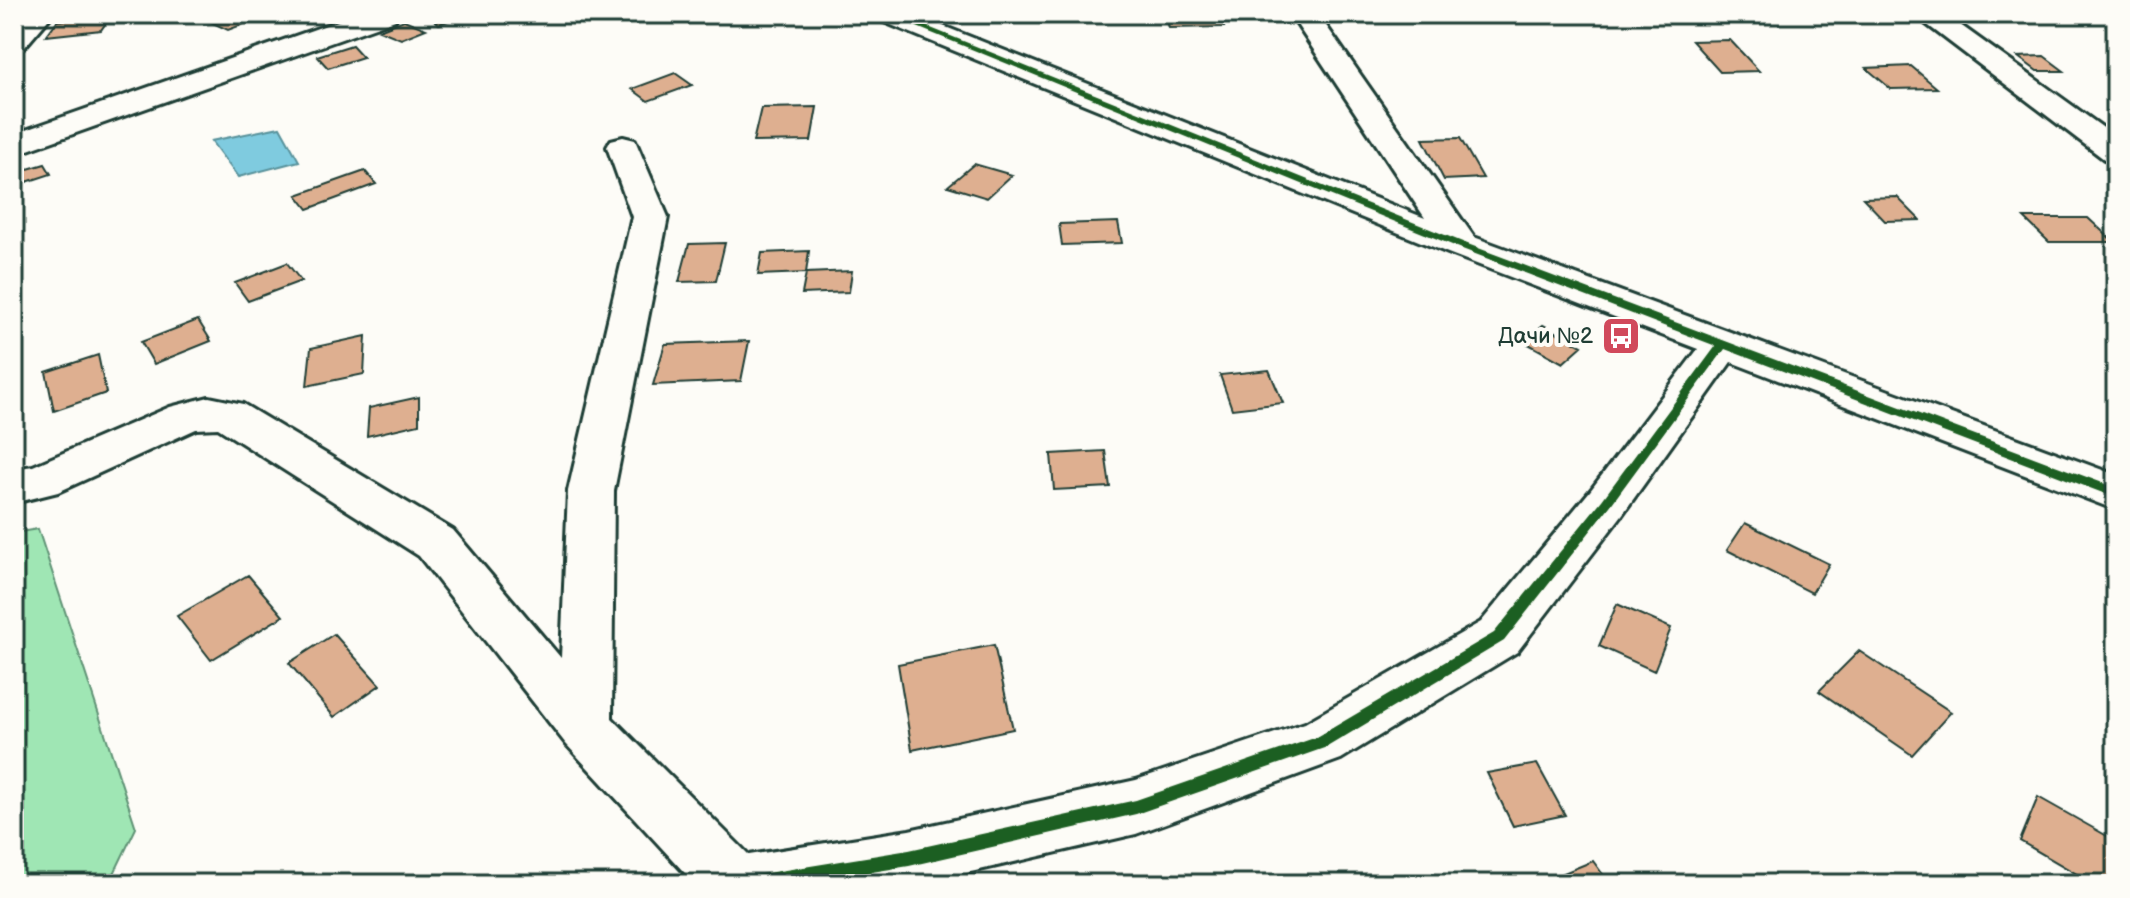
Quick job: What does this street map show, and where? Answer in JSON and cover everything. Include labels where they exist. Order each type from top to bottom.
[{"type":"street","points":[[14,42],[39,14]]},
{"type":"street","points":[[14,145],[385,14]]},
{"type":"street","points":[[889,14],[1461,245],[2116,493]]},
{"type":"street","points":[[1304,14],[1461,245]]},
{"type":"street","points":[[1927,14],[2116,152]]},
{"type":"street","points":[[585,727],[591,491],[650,217],[623,147]]},
{"type":"street","points":[[749,884],[909,858],[1136,807],[1322,742],[1499,637],[1606,503],[1722,346]]},
{"type":"street","points":[[14,486],[42,480],[185,417],[209,412],[228,414],[436,543],[585,727],[736,884]]},
{"type":"green space","points":[[38,529],[136,828],[109,884],[14,884],[14,533]]},
{"type":"water","points":[[280,127],[299,161],[238,177],[211,141]]},
{"type":"building","points":[[213,14],[247,14],[258,19],[228,30],[202,18]]},
{"type":"building","points":[[427,14],[471,14],[439,24]]},
{"type":"building","points":[[1165,14],[1220,14],[1224,27],[1169,28]]},
{"type":"building","points":[[111,16],[101,30],[46,36],[57,21]]},
{"type":"building","points":[[404,20],[426,29],[401,39],[379,30]]},
{"type":"building","points":[[1730,40],[1759,71],[1720,72],[1692,41]]},
{"type":"building","points":[[352,45],[363,57],[328,68],[317,56]]},
{"type":"building","points":[[2044,56],[2064,71],[2037,71],[2018,57]]},
{"type":"building","points":[[1911,66],[1937,88],[1891,89],[1866,68]]},
{"type":"building","points":[[675,73],[692,85],[648,101],[632,89]]},
{"type":"building","points":[[817,107],[811,141],[753,142],[761,108]]},
{"type":"building","points":[[1460,138],[1483,178],[1444,180],[1423,139]]},
{"type":"building","points":[[45,164],[51,174],[14,186],[14,173]]},
{"type":"building","points":[[974,164],[1012,175],[987,198],[948,186]]},
{"type":"building","points":[[365,171],[376,184],[308,209],[297,195]]},
{"type":"building","points":[[1897,197],[1920,220],[1885,221],[1863,198]]},
{"type":"building","points":[[2024,218],[2088,218],[2114,242],[2049,242]]},
{"type":"building","points":[[1118,222],[1122,243],[1062,245],[1059,224]]},
{"type":"building","points":[[725,243],[716,281],[679,282],[689,244]]},
{"type":"building","points":[[809,251],[806,273],[758,275],[762,253]]},
{"type":"building","points":[[287,263],[301,281],[248,301],[235,283]]},
{"type":"building","points":[[852,271],[849,292],[802,294],[806,273]]},
{"type":"building","points":[[198,320],[211,341],[154,364],[141,342]]},
{"type":"building","points":[[1543,325],[1582,346],[1563,363],[1523,341]]},
{"type":"building","points":[[366,336],[364,374],[307,386],[311,348]]},
{"type":"building","points":[[749,341],[741,381],[653,385],[665,344]]},
{"type":"building","points":[[98,355],[106,393],[54,411],[46,372]]},
{"type":"building","points":[[1269,370],[1283,403],[1232,409],[1220,375]]},
{"type":"building","points":[[419,397],[419,424],[367,436],[369,408]]},
{"type":"building","points":[[1105,451],[1110,487],[1054,490],[1051,454]]},
{"type":"building","points":[[1745,523],[1829,564],[1812,593],[1727,550]]},
{"type":"building","points":[[248,575],[283,616],[211,660],[177,616]]},
{"type":"building","points":[[1617,604],[1671,628],[1654,671],[1599,646]]},
{"type":"building","points":[[334,634],[380,685],[334,717],[289,663]]},
{"type":"building","points":[[994,645],[1013,729],[912,750],[898,664]]},
{"type":"building","points":[[1859,651],[1951,712],[1912,755],[1819,691]]},
{"type":"building","points":[[1537,764],[1565,815],[1513,826],[1487,773]]},
{"type":"building","points":[[2038,797],[2116,841],[2116,884],[2094,884],[2020,841]]},
{"type":"building","points":[[1593,861],[1610,884],[1537,884]]},
{"type":"cycle path","points":[[889,14],[1461,245],[2116,493]]},
{"type":"cycle path","points":[[749,884],[909,858],[1136,807],[1322,742],[1499,637],[1606,503],[1722,346]]},
{"type":"place","name":"Дачи №2","points":[[1621,336]]}]
